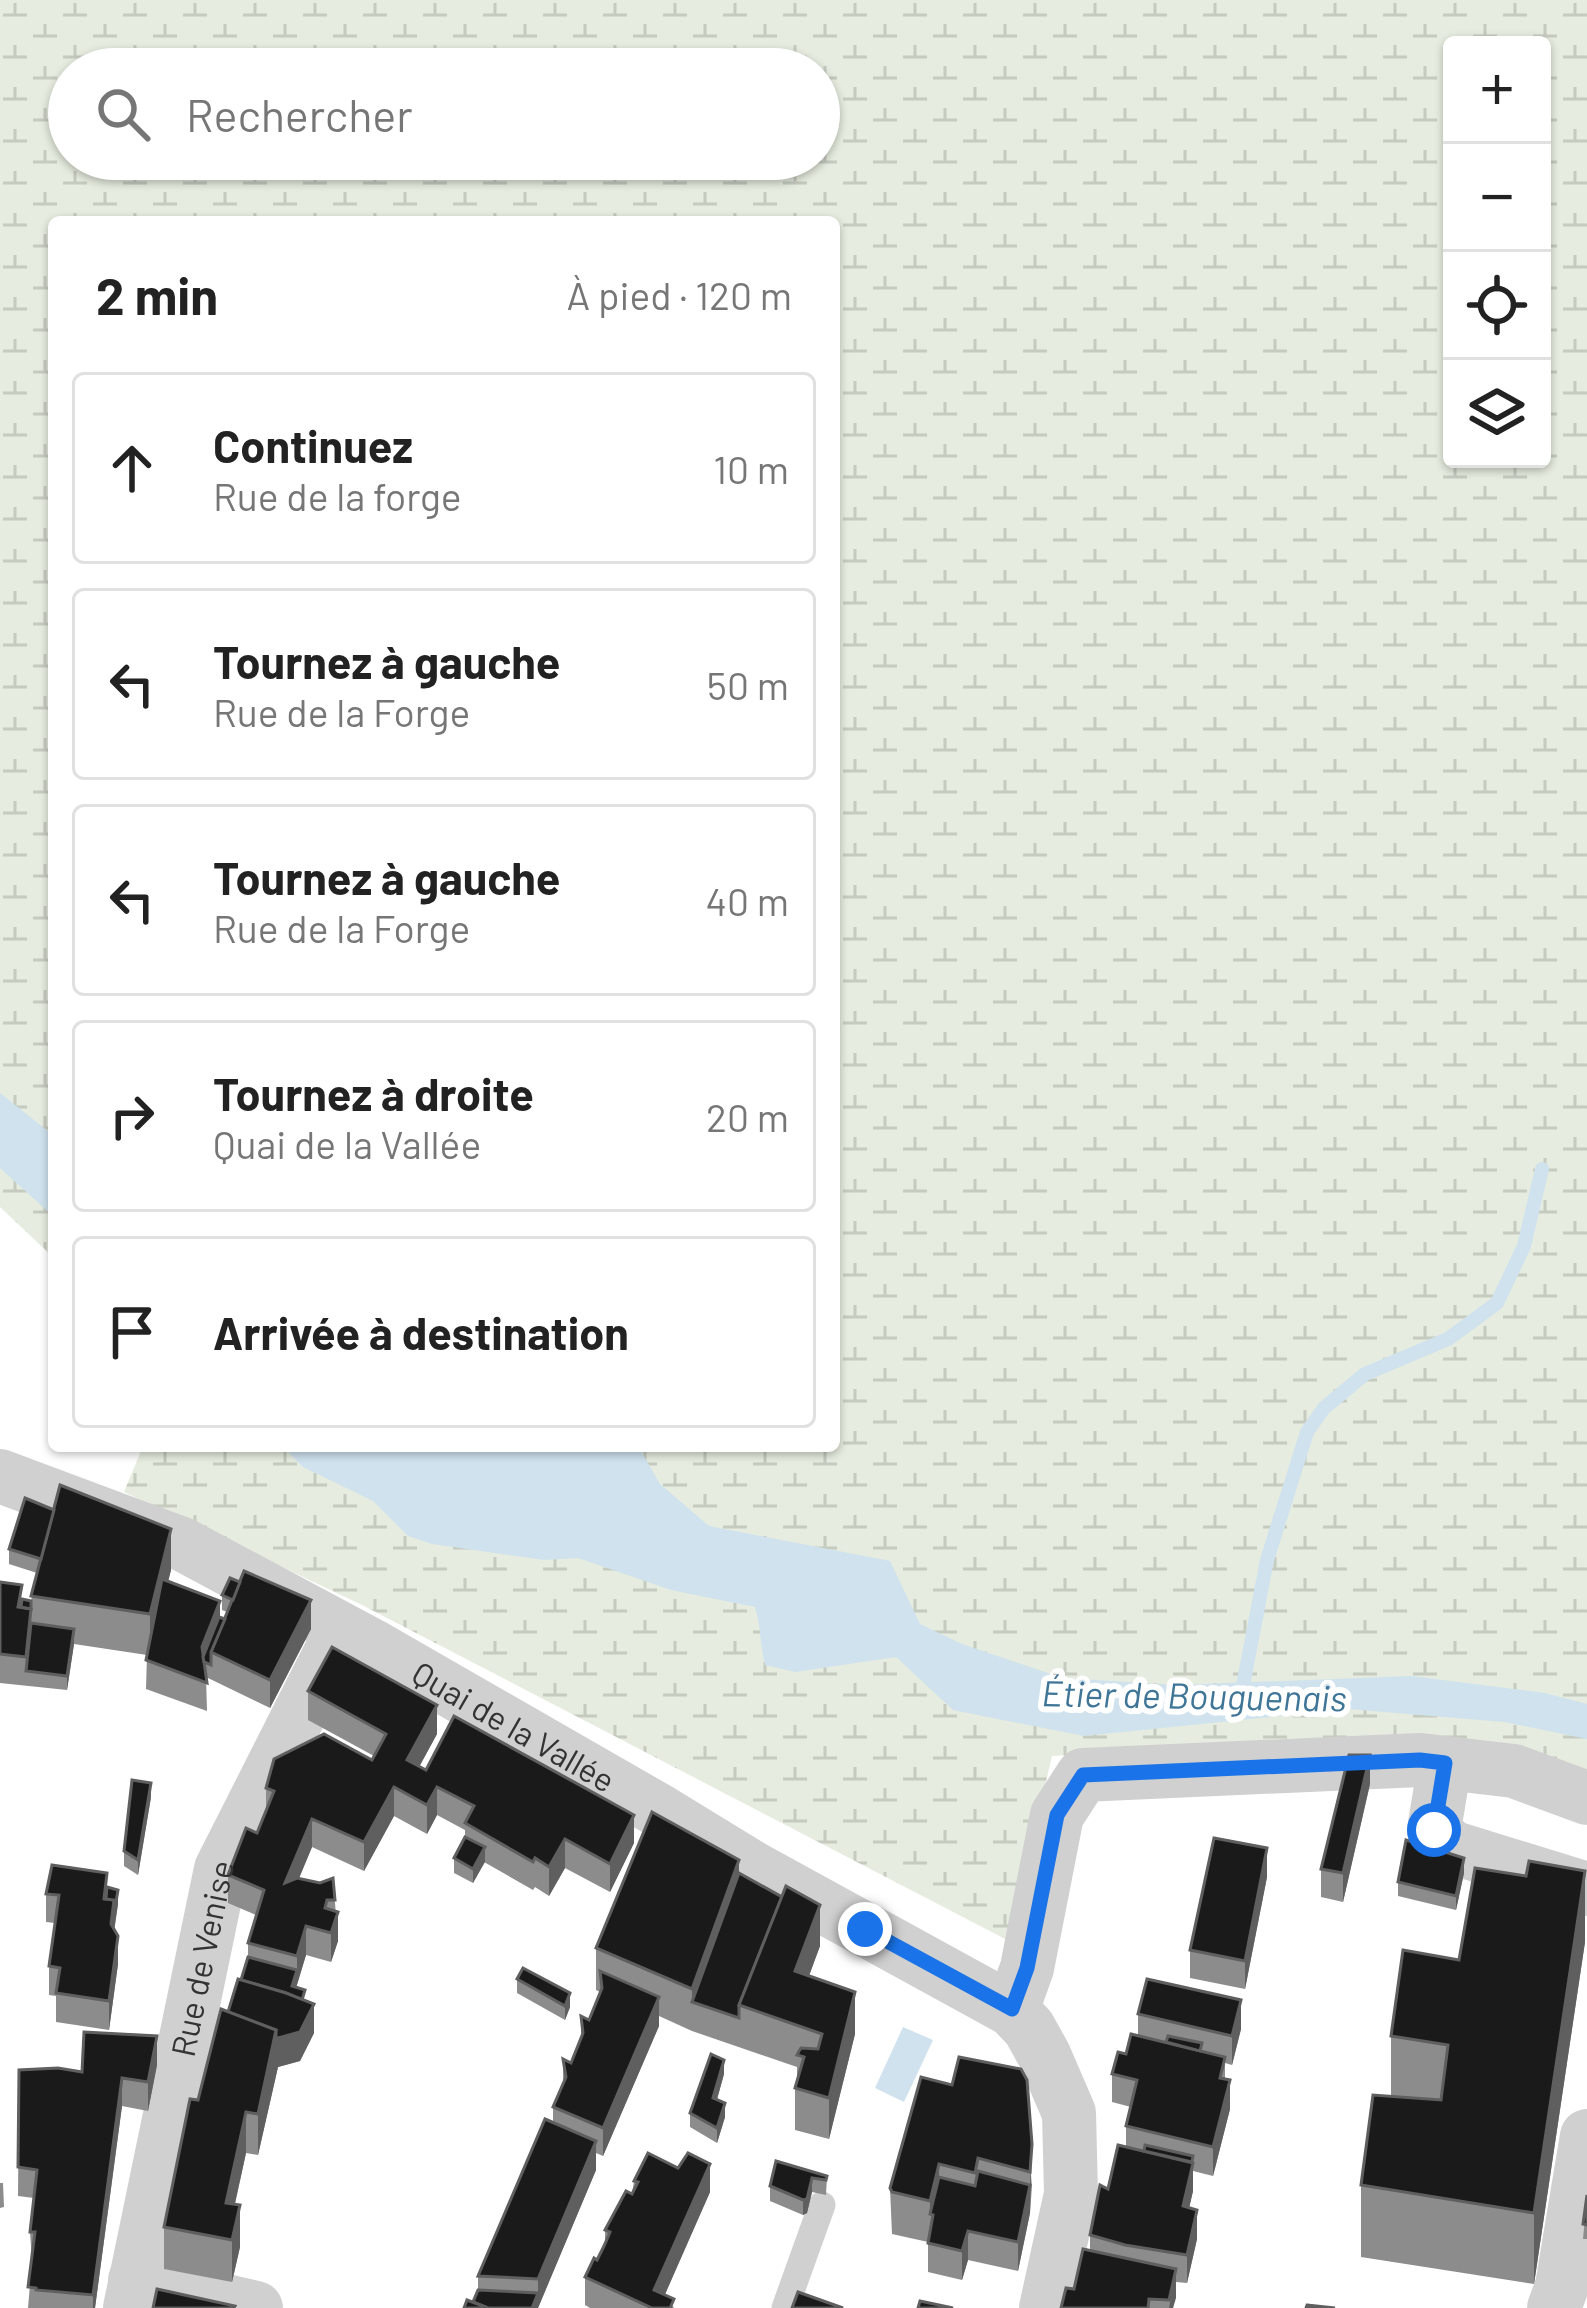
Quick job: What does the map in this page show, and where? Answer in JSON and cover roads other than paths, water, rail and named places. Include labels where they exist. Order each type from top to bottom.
[{"type":"street","name":"Quai de la Vallée","points":[[0,1476],[182,1544],[1012,2009]]},
{"type":"street","name":"Rue de Venise","points":[[132,2294],[220,1869],[342,1630]]},
{"type":"street","points":[[1046,2308],[1071,2194],[1069,2113],[1044,2055],[1012,2009],[1027,1968],[1057,1815],[1083,1775],[1420,1760],[1514,1771],[1587,1798]]},
{"type":"street","points":[[1445,1763],[1434,1830],[1451,1847],[1587,1888]]},
{"type":"street","points":[[1554,2308],[1562,2286],[1587,2136]]},
{"type":"street","points":[[132,2294],[256,2308]]},
{"type":"lane","points":[[785,2308],[822,2205]]},
{"type":"water","points":[[0,1093],[48,1131],[48,1212],[0,1168]]},
{"type":"water","name":"Étier de Bouguenais","points":[[288,1452],[641,1452],[660,1484],[709,1526],[890,1561],[920,1624],[962,1644],[1062,1678],[1177,1685],[1411,1676],[1545,1693],[1587,1704],[1587,1739],[1504,1722],[1348,1709],[1084,1736],[953,1710],[896,1657],[795,1672],[765,1665],[755,1607],[671,1590],[578,1558],[544,1560],[432,1544],[408,1536],[373,1501],[303,1467]]},
{"type":"water","points":[[903,2027],[933,2040],[904,2102],[875,2088]]},
{"type":"waterway","name":"Étier de Bouguenais","points":[[1241,1696],[1267,1560],[1307,1432],[1324,1408],[1365,1374],[1448,1339],[1497,1303],[1524,1246],[1542,1169]]}]
